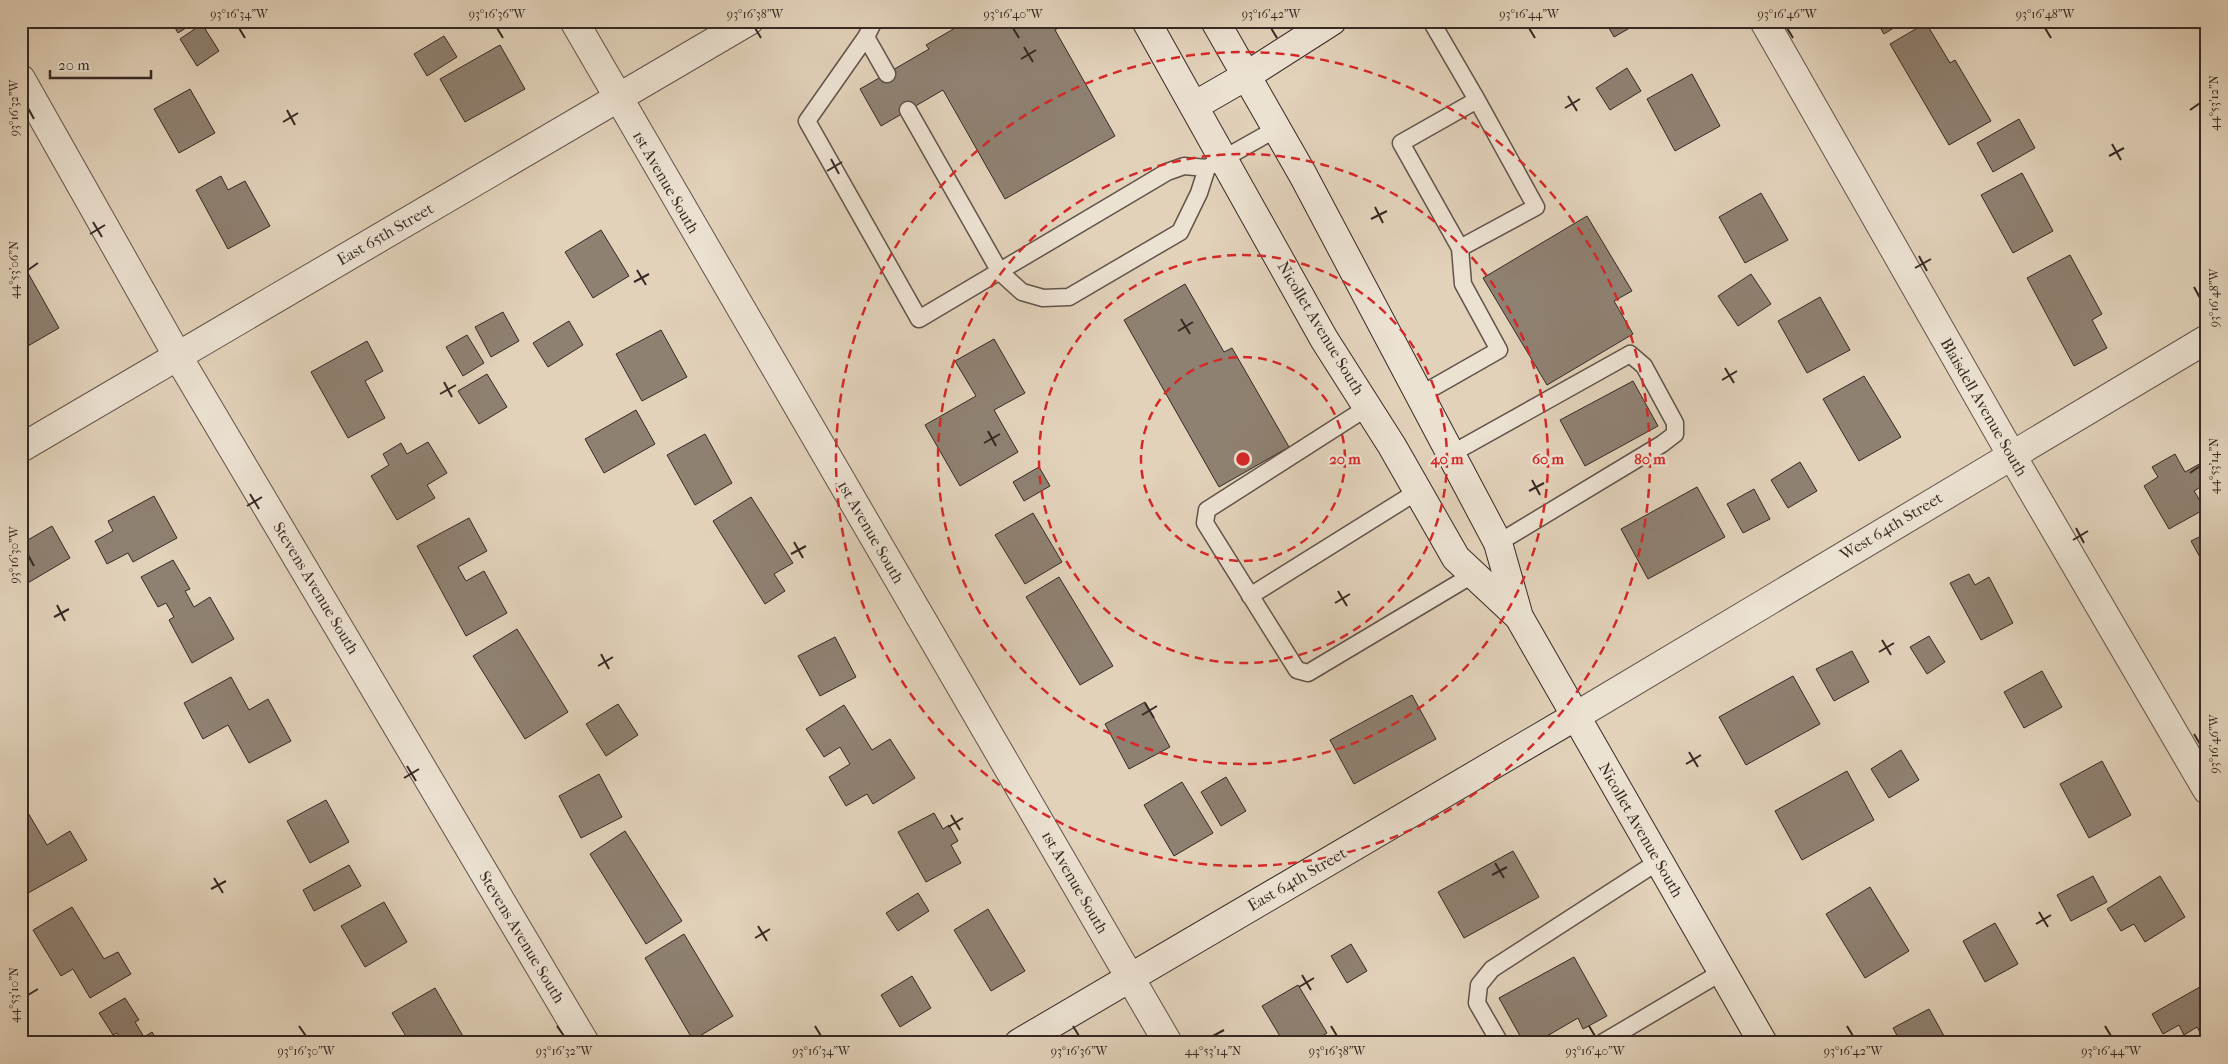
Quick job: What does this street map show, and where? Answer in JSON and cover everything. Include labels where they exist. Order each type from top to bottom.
[{"type":"street","name":"1st Avenue South","points":[[574,21],[617,98],[1168,1043]]},
{"type":"street","name":"East 65th Street","points":[[21,448],[750,21]]},
{"type":"street","name":"Nicollet Avenue South","points":[[1146,21],[1194,106],[1215,163],[1368,407],[1456,558],[1519,617]]},
{"type":"street","name":"Nicollet Avenue South","points":[[1216,21],[1420,395],[1498,543],[1519,617],[1763,1043]]},
{"type":"street","points":[[1194,106],[1246,76],[1332,21]]},
{"type":"street","name":"Blaisdell Avenue South","points":[[1764,21],[2011,454],[2207,790]]},
{"type":"street","name":"Stevens Avenue South","points":[[21,79],[177,355],[585,1043]]},
{"type":"street","name":"West 64th Street","points":[[1576,716],[2011,454],[2207,339]]},
{"type":"street","name":"East 64th Street","points":[[1019,1043],[1576,716]]},
{"type":"lane","points":[[874,21],[866,37],[807,121],[919,319],[1167,172],[1184,166],[1215,163],[1276,129]]},
{"type":"lane","points":[[1431,21],[1536,207],[1460,248]]},
{"type":"lane","points":[[866,37],[886,74]]},
{"type":"lane","points":[[1420,395],[1499,350],[1463,284],[1460,248],[1401,143],[1476,100]]},
{"type":"lane","points":[[908,110],[1000,272],[1022,292],[1044,298],[1069,297],[1180,232],[1215,163]]},
{"type":"lane","points":[[1451,454],[1630,354],[1644,366],[1676,423],[1675,434],[1662,444],[1498,543]]},
{"type":"lane","points":[[1368,407],[1207,510],[1205,523],[1250,596],[1297,670],[1308,673],[1474,574]]},
{"type":"lane","points":[[1250,596],[1418,491]]},
{"type":"lane","points":[[1500,1043],[1477,1003],[1479,985],[1492,969],[1659,861]]},
{"type":"lane","points":[[1602,1043],[1722,972]]},
{"type":"building","points":[[171,21],[197,21],[178,33]]},
{"type":"building","points":[[967,21],[1069,21],[1055,30],[1115,136],[1005,199],[943,90],[881,126],[860,89],[929,49],[926,45]]},
{"type":"building","points":[[1605,21],[1642,21],[1614,37]]},
{"type":"building","points":[[1876,21],[1905,21],[1884,34]]},
{"type":"building","points":[[1926,23],[1950,63],[1955,60],[1991,121],[1949,145],[1890,44]]},
{"type":"building","points":[[202,24],[219,51],[197,66],[180,39]]},
{"type":"building","points":[[444,36],[457,57],[427,76],[414,54]]},
{"type":"building","points":[[500,45],[525,89],[465,122],[440,79]]},
{"type":"building","points":[[1627,68],[1641,91],[1610,110],[1596,88]]},
{"type":"building","points":[[1692,74],[1720,126],[1675,151],[1647,99]]},
{"type":"building","points":[[190,89],[215,133],[179,153],[154,109]]},
{"type":"building","points":[[2019,119],[2035,148],[1993,172],[1977,143]]},
{"type":"building","points":[[2022,173],[2053,231],[2013,253],[1981,195]]},
{"type":"building","points":[[221,176],[228,190],[245,181],[270,226],[228,249],[196,190]]},
{"type":"building","points":[[1761,193],[1788,240],[1745,263],[1719,217]]},
{"type":"building","points":[[1587,216],[1632,291],[1614,301],[1633,334],[1547,385],[1483,278]]},
{"type":"building","points":[[601,230],[629,276],[593,298],[565,252]]},
{"type":"building","points":[[2070,255],[2102,314],[2092,320],[2107,348],[2074,366],[2027,278]]},
{"type":"building","points":[[28,273],[59,328],[21,350],[21,277]]},
{"type":"building","points":[[1751,274],[1771,304],[1738,326],[1718,296]]},
{"type":"building","points":[[1185,284],[1224,352],[1232,348],[1289,447],[1219,487],[1124,320]]},
{"type":"building","points":[[1820,297],[1850,350],[1807,373],[1778,321]]},
{"type":"building","points":[[503,312],[519,341],[491,357],[475,327]]},
{"type":"building","points":[[569,321],[583,345],[548,367],[533,343]]},
{"type":"building","points":[[661,330],[687,377],[642,401],[616,354]]},
{"type":"building","points":[[467,335],[484,363],[463,376],[446,347]]},
{"type":"building","points":[[994,339],[1025,393],[994,410],[1018,452],[960,486],[925,425],[976,396],[955,361]]},
{"type":"building","points":[[367,341],[383,371],[365,381],[385,418],[348,438],[311,372]]},
{"type":"building","points":[[487,374],[507,407],[479,424],[458,391]]},
{"type":"building","points":[[1864,376],[1901,437],[1859,461],[1823,399]]},
{"type":"building","points":[[1633,381],[1658,426],[1585,466],[1560,420]]},
{"type":"building","points":[[636,410],[655,444],[604,473],[585,439]]},
{"type":"building","points":[[705,434],[732,483],[695,505],[667,455]]},
{"type":"building","points":[[428,442],[447,473],[427,485],[435,498],[397,520],[371,476],[389,465],[383,454],[401,443],[407,454]]},
{"type":"building","points":[[2175,454],[2185,472],[2203,462],[2207,468],[2207,483],[2194,491],[2205,509],[2169,529],[2144,486],[2158,477],[2152,467]]},
{"type":"building","points":[[1800,462],[1817,491],[1788,508],[1771,480]]},
{"type":"building","points":[[1039,467],[1050,486],[1024,501],[1013,482]]},
{"type":"building","points":[[1697,487],[1725,537],[1648,579],[1621,529]]},
{"type":"building","points":[[1754,489],[1770,519],[1743,533],[1727,504]]},
{"type":"building","points":[[154,496],[177,538],[133,562],[128,553],[107,564],[95,541],[113,531],[108,521]]},
{"type":"building","points":[[751,497],[793,563],[774,574],[785,591],[765,604],[713,521]]},
{"type":"building","points":[[1033,513],[1062,562],[1025,584],[995,535]]},
{"type":"building","points":[[469,518],[487,551],[458,567],[466,581],[484,571],[507,613],[466,636],[417,546]]},
{"type":"building","points":[[52,526],[70,558],[26,584],[21,575],[21,544]]},
{"type":"building","points":[[2207,533],[2207,559],[2202,561],[2191,541]]},
{"type":"building","points":[[173,560],[190,589],[185,591],[194,607],[210,597],[234,639],[192,663],[169,620],[174,617],[166,603],[158,607],[141,577]]},
{"type":"building","points":[[1969,574],[1975,585],[1989,577],[2013,623],[1981,640],[1950,583]]},
{"type":"building","points":[[1059,577],[1113,666],[1080,685],[1026,597]]},
{"type":"building","points":[[517,629],[568,712],[525,739],[473,656]]},
{"type":"building","points":[[1929,636],[1945,662],[1927,674],[1910,647]]},
{"type":"building","points":[[835,637],[856,677],[820,696],[798,656]]},
{"type":"building","points":[[1852,651],[1869,682],[1834,701],[1816,669]]},
{"type":"building","points":[[2042,671],[2062,707],[2024,728],[2004,692]]},
{"type":"building","points":[[1793,676],[1820,724],[1746,765],[1719,717]]},
{"type":"building","points":[[231,677],[249,710],[268,699],[291,741],[249,763],[228,725],[203,739],[184,703]]},
{"type":"building","points":[[1412,695],[1436,739],[1354,784],[1330,740]]},
{"type":"building","points":[[1145,702],[1170,747],[1129,769],[1105,724]]},
{"type":"building","points":[[618,704],[638,735],[606,756],[586,724]]},
{"type":"building","points":[[844,705],[872,750],[890,739],[915,778],[873,804],[867,794],[846,806],[829,777],[850,764],[840,747],[824,757],[806,729]]},
{"type":"building","points":[[1901,750],[1919,780],[1889,798],[1871,769]]},
{"type":"building","points":[[2102,761],[2131,815],[2089,838],[2060,784]]},
{"type":"building","points":[[1847,771],[1874,820],[1802,860],[1775,811]]},
{"type":"building","points":[[599,774],[622,817],[581,838],[559,796]]},
{"type":"building","points":[[1226,777],[1246,811],[1221,826],[1201,792]]},
{"type":"building","points":[[1182,782],[1213,833],[1174,856],[1144,805]]},
{"type":"building","points":[[326,800],[349,842],[310,863],[287,821]]},
{"type":"building","points":[[21,801],[47,845],[70,831],[87,860],[21,897]]},
{"type":"building","points":[[934,813],[943,829],[949,825],[958,841],[951,845],[961,863],[926,882],[898,832]]},
{"type":"building","points":[[625,831],[682,921],[646,944],[590,854]]},
{"type":"building","points":[[1513,851],[1539,897],[1464,938],[1438,892]]},
{"type":"building","points":[[349,865],[361,886],[314,911],[303,890]]},
{"type":"building","points":[[2093,876],[2107,902],[2071,921],[2057,895]]},
{"type":"building","points":[[2160,876],[2185,917],[2145,942],[2134,924],[2121,931],[2107,909]]},
{"type":"building","points":[[1870,887],[1909,951],[1865,978],[1826,914]]},
{"type":"building","points":[[918,893],[929,911],[898,931],[886,913]]},
{"type":"building","points":[[384,902],[407,942],[365,967],[341,926]]},
{"type":"building","points":[[72,907],[104,959],[118,952],[131,974],[90,998],[73,969],[61,976],[33,930]]},
{"type":"building","points":[[988,909],[1025,971],[991,991],[954,930]]},
{"type":"building","points":[[1995,923],[2018,964],[1985,982],[1963,941]]},
{"type":"building","points":[[684,934],[733,1016],[693,1040],[645,958]]},
{"type":"building","points":[[1351,944],[1367,971],[1347,983],[1331,956]]},
{"type":"building","points":[[1574,957],[1607,1016],[1583,1029],[1578,1018],[1535,1043],[1524,1043],[1499,998]]},
{"type":"building","points":[[912,976],[931,1008],[900,1027],[881,995]]},
{"type":"building","points":[[2207,983],[2207,1038],[2204,1040],[2197,1027],[2184,1035],[2179,1025],[2163,1034],[2152,1014]]},
{"type":"building","points":[[1298,985],[1327,1033],[1311,1043],[1284,1043],[1262,1006]]},
{"type":"building","points":[[435,988],[467,1043],[410,1043],[392,1013]]},
{"type":"building","points":[[125,998],[139,1020],[135,1022],[144,1037],[152,1032],[159,1043],[123,1043],[117,1033],[113,1035],[99,1013]]},
{"type":"building","points":[[1929,1009],[1948,1043],[1901,1043],[1893,1028]]},
{"type":"building","points":[[754,1035],[759,1043],[741,1043]]}]
